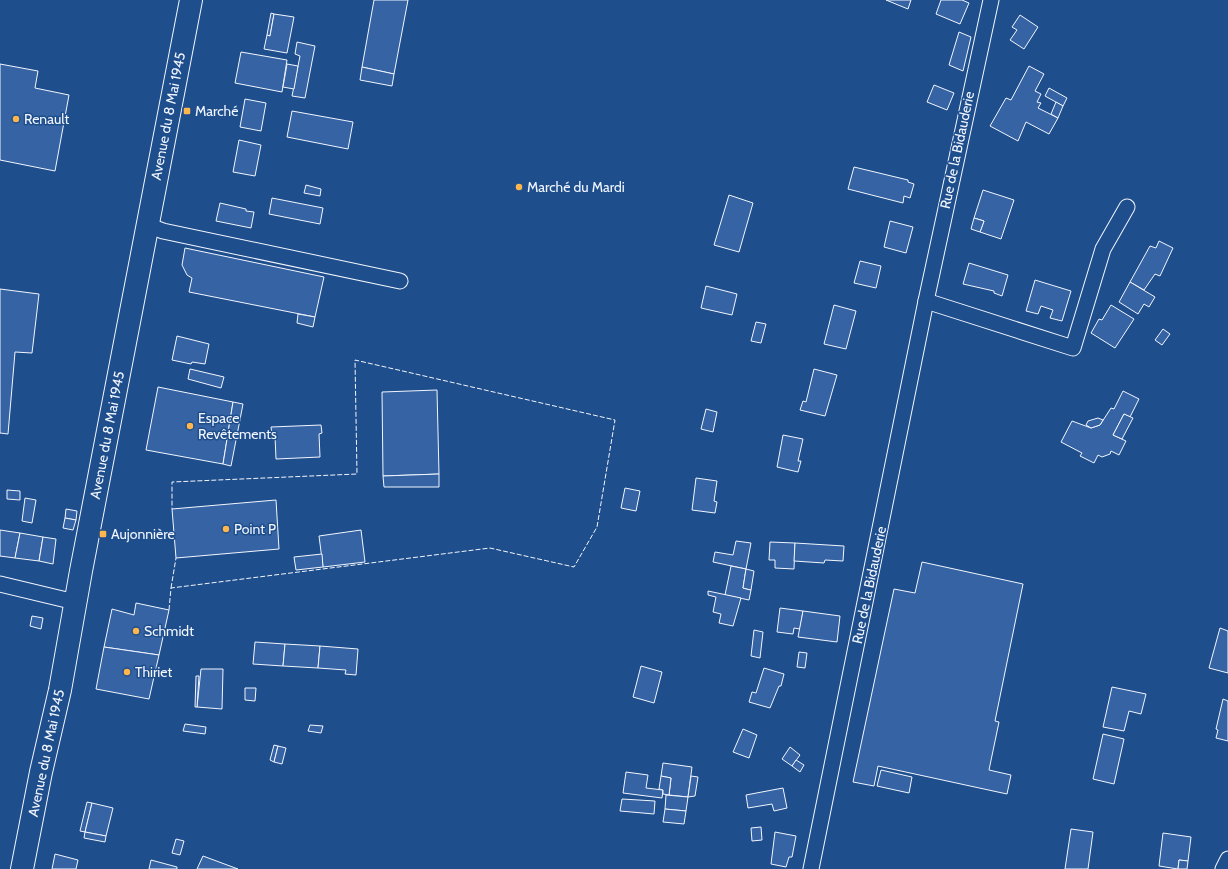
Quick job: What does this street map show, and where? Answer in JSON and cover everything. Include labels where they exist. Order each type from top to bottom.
[{"type":"main road","name":"Avenue du 8 Mai 1945","points":[[22,869],[41,772],[60,690],[75,602],[191,0]]},
{"type":"street","name":"Rue de la Bidauderie","points":[[811,869],[926,301],[991,0]]},
{"type":"street","points":[[926,301],[1073,348],[1103,249],[1127,207]]},
{"type":"street","points":[[147,225],[163,231],[400,281]]},
{"type":"street","points":[[0,584],[75,602]]},
{"type":"street","points":[[1223,869],[1228,859]]},
{"type":"building","points":[[374,0],[408,0],[394,74],[362,67]]},
{"type":"building","points":[[886,0],[911,0],[908,9]]},
{"type":"building","points":[[941,0],[962,0],[969,3],[960,24],[936,14]]},
{"type":"building","points":[[271,13],[274,14],[270,36],[267,35]]},
{"type":"building","points":[[274,14],[294,17],[287,53],[264,49],[267,35],[270,36]]},
{"type":"building","points":[[1020,15],[1038,27],[1024,49],[1010,40],[1017,30],[1012,27]]},
{"type":"building","points":[[959,32],[971,37],[963,71],[949,65]]},
{"type":"building","points":[[297,42],[315,46],[305,98],[292,96],[300,56],[295,54]]},
{"type":"building","points":[[241,52],[287,60],[282,92],[235,83]]},
{"type":"building","points":[[0,64],[38,71],[35,88],[69,95],[55,171],[0,160]]},
{"type":"building","points":[[287,64],[298,66],[294,89],[283,87]]},
{"type":"building","points":[[1029,66],[1044,74],[1035,91],[1041,94],[1037,102],[1041,103],[1038,108],[1058,118],[1049,134],[1026,122],[1018,141],[990,126],[1006,98],[1011,100]]},
{"type":"building","points":[[362,67],[394,74],[392,86],[360,80]]},
{"type":"building","points":[[934,85],[954,93],[947,110],[927,102]]},
{"type":"building","points":[[1049,88],[1067,98],[1063,106],[1045,96]]},
{"type":"building","points":[[245,99],[266,103],[261,131],[240,127]]},
{"type":"building","points":[[1056,102],[1063,106],[1058,118],[1051,114]]},
{"type":"building","points":[[292,111],[353,122],[348,149],[287,137]]},
{"type":"building","points":[[239,140],[261,145],[255,176],[233,172]]},
{"type":"building","points":[[854,167],[908,180],[908,182],[914,184],[910,198],[904,196],[903,203],[848,189]]},
{"type":"building","points":[[306,185],[321,189],[320,196],[304,193]]},
{"type":"building","points":[[983,190],[1014,200],[1001,239],[980,232],[984,221],[974,218]]},
{"type":"building","points":[[729,195],[753,203],[739,252],[714,245]]},
{"type":"building","points":[[272,198],[323,208],[320,224],[269,214]]},
{"type":"building","points":[[220,203],[254,212],[251,228],[216,221]]},
{"type":"building","points":[[974,218],[984,221],[980,232],[971,229]]},
{"type":"building","points":[[890,221],[913,227],[906,253],[884,247]]},
{"type":"building","points":[[1159,241],[1173,248],[1160,276],[1155,274],[1144,290],[1130,282],[1150,246],[1156,248]]},
{"type":"building","points":[[185,248],[324,277],[315,317],[189,292],[192,278],[187,275],[182,265]]},
{"type":"building","points":[[860,261],[881,266],[876,288],[854,283]]},
{"type":"building","points":[[969,263],[1008,275],[1002,296],[994,293],[994,291],[963,284]]},
{"type":"building","points":[[1035,280],[1071,291],[1062,321],[1050,318],[1053,310],[1041,306],[1038,314],[1026,311]]},
{"type":"building","points":[[1130,282],[1155,297],[1149,307],[1144,304],[1138,314],[1119,302]]},
{"type":"building","points":[[706,286],[737,294],[732,315],[701,308]]},
{"type":"building","points":[[0,289],[39,294],[32,353],[15,352],[8,434],[0,433]]},
{"type":"building","points":[[834,305],[856,311],[846,349],[824,344]]},
{"type":"building","points":[[1111,305],[1134,319],[1115,348],[1091,333],[1099,319],[1102,320]]},
{"type":"building","points":[[298,314],[315,317],[313,327],[297,323]]},
{"type":"building","points":[[756,322],[766,324],[761,343],[751,341]]},
{"type":"building","points":[[1163,329],[1170,334],[1162,345],[1155,340]]},
{"type":"building","points":[[177,336],[209,344],[205,364],[192,362],[191,364],[172,360]]},
{"type":"building","points":[[190,369],[224,377],[221,388],[188,379]]},
{"type":"building","points":[[814,369],[837,375],[825,416],[800,410],[803,401],[806,402]]},
{"type":"building","name":"Espace Revêtements","points":[[158,387],[233,402],[223,464],[146,450]]},
{"type":"building","points":[[437,390],[439,474],[383,476],[382,392]]},
{"type":"building","points":[[1123,391],[1139,399],[1130,417],[1124,414],[1113,435],[1126,441],[1119,455],[1111,451],[1110,454],[1102,457],[1098,455],[1094,463],[1080,456],[1082,453],[1061,442],[1072,421],[1091,428],[1100,425],[1111,408],[1114,409]]},
{"type":"building","points":[[233,402],[243,404],[231,466],[223,464]]},
{"type":"building","points":[[706,409],[717,412],[713,432],[701,429]]},
{"type":"building","points":[[1124,414],[1133,418],[1122,439],[1113,435]]},
{"type":"building","points":[[1098,418],[1103,420],[1100,425],[1091,428],[1086,425],[1088,421]]},
{"type":"building","points":[[321,425],[322,433],[319,434],[320,457],[276,459],[275,436],[272,436],[271,427]]},
{"type":"building","points":[[783,435],[803,439],[798,461],[801,461],[798,472],[777,467]]},
{"type":"building","points":[[439,474],[439,487],[384,487],[383,476]]},
{"type":"building","points":[[696,478],[717,481],[714,501],[717,502],[715,513],[692,510]]},
{"type":"building","points":[[625,488],[640,491],[636,511],[621,508]]},
{"type":"building","points":[[7,490],[20,491],[20,500],[7,499]]},
{"type":"building","points":[[25,498],[36,500],[32,523],[22,521]]},
{"type":"building","name":"Point P","points":[[276,500],[279,549],[176,558],[172,509]]},
{"type":"building","points":[[66,509],[77,511],[76,520],[65,518]]},
{"type":"building","points":[[65,518],[76,520],[73,530],[63,528]]},
{"type":"building","points":[[0,530],[20,533],[15,558],[0,556]]},
{"type":"building","points":[[361,530],[365,562],[323,567],[319,536]]},
{"type":"building","points":[[20,533],[43,537],[39,561],[15,558]]},
{"type":"building","points":[[43,537],[56,539],[53,564],[39,561]]},
{"type":"building","points":[[736,541],[751,543],[746,569],[713,562],[715,552],[733,555]]},
{"type":"building","points":[[770,542],[795,543],[794,569],[775,568],[775,560],[769,560]]},
{"type":"building","points":[[795,543],[844,546],[843,561],[825,560],[824,563],[794,561]]},
{"type":"building","points":[[322,554],[323,567],[296,570],[294,557]]},
{"type":"building","points":[[922,562],[1023,584],[995,721],[999,722],[989,770],[1011,775],[1007,794],[878,766],[874,786],[853,782],[894,589],[915,593]]},
{"type":"building","points":[[731,566],[746,569],[743,588],[751,590],[749,600],[725,595]]},
{"type":"building","points":[[746,569],[754,571],[751,590],[743,588]]},
{"type":"building","points":[[708,591],[741,598],[733,626],[719,623],[721,614],[713,612],[716,597],[708,595]]},
{"type":"building","name":"Schmidt","points":[[136,603],[169,610],[159,655],[104,647],[112,609],[134,615]]},
{"type":"building","points":[[780,608],[803,611],[800,629],[794,628],[793,634],[777,632]]},
{"type":"building","points":[[803,611],[840,616],[837,642],[798,637]]},
{"type":"building","points":[[32,616],[43,618],[41,629],[30,626]]},
{"type":"building","points":[[1220,628],[1228,631],[1228,673],[1209,668]]},
{"type":"building","points":[[754,630],[763,632],[760,658],[751,656]]},
{"type":"building","points":[[255,642],[285,644],[283,666],[253,664]]},
{"type":"building","points":[[285,644],[320,646],[318,668],[283,666]]},
{"type":"building","points":[[320,646],[358,649],[356,675],[345,674],[346,670],[318,668]]},
{"type":"building","name":"Thiriet","points":[[104,647],[159,655],[149,699],[96,689]]},
{"type":"building","points":[[799,652],[807,653],[805,668],[797,667]]},
{"type":"building","points":[[641,666],[662,672],[654,703],[633,697]]},
{"type":"building","points":[[764,668],[784,674],[781,686],[779,686],[770,708],[749,702],[752,692],[756,693]]},
{"type":"building","points":[[201,669],[223,669],[222,709],[197,707]]},
{"type":"building","points":[[196,676],[199,676],[197,707],[195,707]]},
{"type":"building","points":[[1112,687],[1146,694],[1141,714],[1129,711],[1124,731],[1103,727]]},
{"type":"building","points":[[245,688],[256,688],[255,701],[245,700]]},
{"type":"building","points":[[1223,699],[1228,701],[1228,741],[1216,738],[1218,730],[1216,729]]},
{"type":"building","points":[[185,724],[206,727],[205,734],[183,731]]},
{"type":"building","points":[[310,725],[323,726],[321,733],[308,731]]},
{"type":"building","points":[[743,729],[757,735],[749,758],[733,752]]},
{"type":"building","points":[[1103,734],[1124,739],[1114,784],[1093,779]]},
{"type":"building","points":[[274,745],[278,746],[274,762],[270,760]]},
{"type":"building","points":[[278,746],[286,748],[282,764],[274,762]]},
{"type":"building","points":[[790,747],[800,755],[792,766],[782,759]]},
{"type":"building","points":[[796,760],[804,765],[800,772],[792,766]]},
{"type":"building","points":[[663,763],[692,767],[688,797],[669,795],[671,778],[661,776]]},
{"type":"building","points":[[881,770],[912,777],[909,793],[877,786]]},
{"type":"building","points":[[626,772],[648,775],[646,788],[663,790],[662,798],[623,793]]},
{"type":"building","points":[[661,776],[671,778],[669,795],[663,794],[663,790],[659,789]]},
{"type":"building","points":[[691,776],[698,777],[695,796],[688,797]]},
{"type":"building","points":[[783,788],[787,808],[774,811],[772,804],[748,808],[746,795]]},
{"type":"building","points":[[666,795],[688,797],[686,811],[665,809]]},
{"type":"building","points":[[622,799],[655,801],[654,814],[620,811]]},
{"type":"building","points":[[87,802],[92,803],[85,832],[80,831]]},
{"type":"building","points":[[92,803],[113,808],[106,836],[85,832]]},
{"type":"building","points":[[665,809],[686,811],[684,824],[663,822]]},
{"type":"building","points":[[761,827],[762,840],[752,841],[751,828]]},
{"type":"building","points":[[1071,829],[1093,832],[1088,869],[1065,869]]},
{"type":"building","points":[[85,832],[106,836],[105,842],[84,838]]},
{"type":"building","points":[[775,832],[796,836],[792,857],[789,857],[786,867],[771,864]]},
{"type":"building","points":[[1163,833],[1191,837],[1188,861],[1179,860],[1178,869],[1159,866]]},
{"type":"building","points":[[176,839],[184,841],[180,855],[172,853]]},
{"type":"building","points":[[55,854],[78,860],[76,869],[52,869]]},
{"type":"building","points":[[203,856],[238,869],[197,869]]},
{"type":"building","points":[[151,860],[177,867],[177,869],[149,869]]},
{"type":"building","points":[[1179,860],[1188,861],[1187,869],[1178,869]]},
{"type":"fence","points":[[169,610],[171,588],[490,548],[574,567],[597,527],[615,420],[355,360],[357,474],[172,482],[172,509]]},
{"type":"fence","points":[[171,588],[176,558]]},
{"type":"place","name":"Marché","points":[[187,111]]},
{"type":"place","name":"Renault","points":[[16,119]]},
{"type":"place","name":"Marché du Mardi","points":[[519,187]]},
{"type":"place","name":"Espace Revêtements","points":[[190,426]]},
{"type":"place","name":"Point P","points":[[226,529]]},
{"type":"place","name":"Aujonnière","points":[[103,534]]},
{"type":"place","name":"Schmidt","points":[[136,631]]},
{"type":"place","name":"Thiriet","points":[[127,672]]}]
